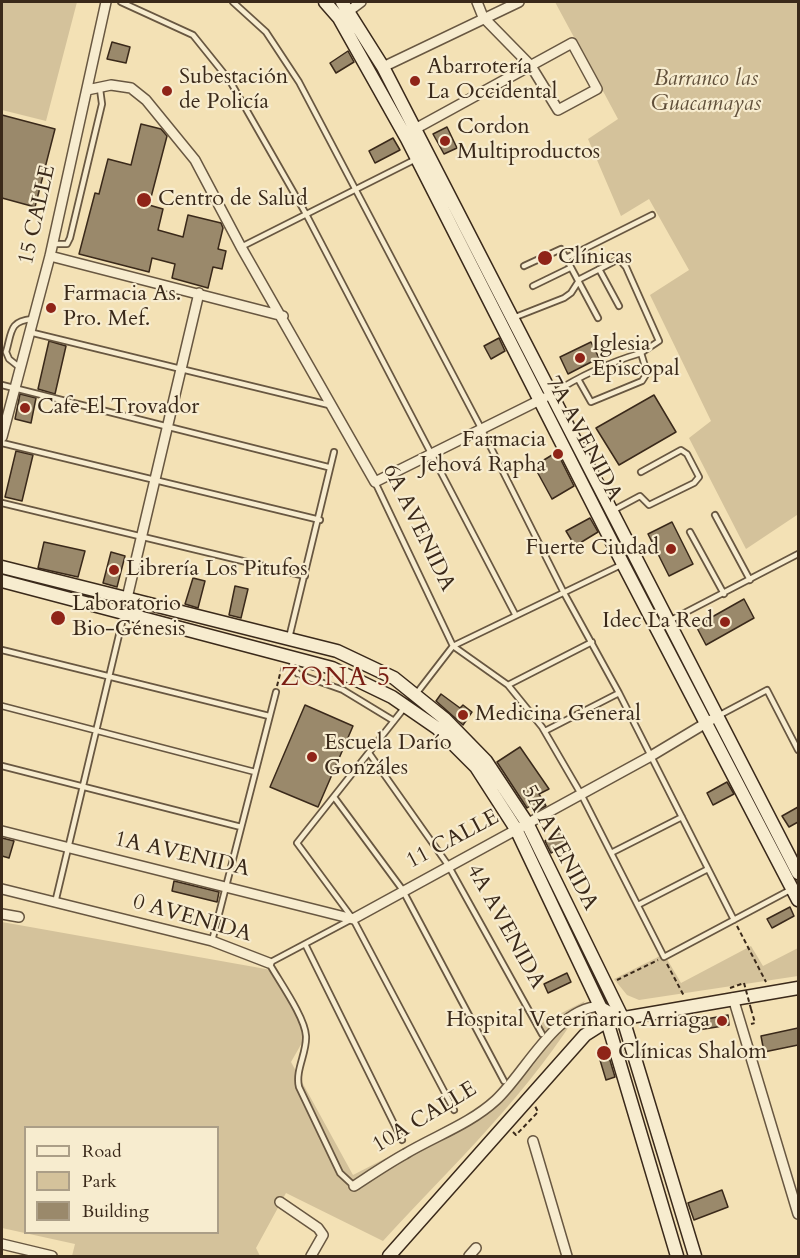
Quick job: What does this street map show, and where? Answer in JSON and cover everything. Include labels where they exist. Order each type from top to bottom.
[{"type":"street","name":"15 CALLE","points":[[2,437],[50,256],[106,2]]},
{"type":"street","name":"7A AVENIDA","points":[[325,2],[339,18],[417,159],[539,400],[669,621],[798,873]]},
{"type":"street","points":[[346,6],[361,2]]},
{"type":"street","points":[[415,129],[531,66],[572,43],[597,89],[558,110],[531,66],[483,17],[477,2]]},
{"type":"street","points":[[383,67],[483,17],[519,2]]},
{"type":"street","name":"7A AVENIDA","points":[[346,6],[383,67],[552,394],[607,514],[622,564],[796,894]]},
{"type":"street","name":"6A AVENIDA","points":[[87,90],[111,85],[131,88],[146,100],[195,160],[375,483]]},
{"type":"street","points":[[50,256],[283,316]]},
{"type":"street","points":[[127,598],[199,293]]},
{"type":"street","points":[[375,483],[430,453],[552,394]]},
{"type":"street","name":"5A AVENIDA","points":[[2,567],[337,651],[394,678],[416,694],[486,761],[623,1019],[695,1257]]},
{"type":"street","name":"5A AVENIDA","points":[[2,581],[125,611],[332,668],[406,706],[437,728],[476,767],[521,826],[607,1021],[677,1257]]},
{"type":"street","name":"11 CALLE","points":[[353,919],[402,890],[651,756],[718,716]]},
{"type":"street","name":"1A AVENIDA","points":[[2,831],[226,885],[353,919]]},
{"type":"street","name":"0 AVENIDA","points":[[2,889],[212,941],[269,963]]},
{"type":"street","points":[[2,914],[19,917]]},
{"type":"street","points":[[389,1257],[585,1035],[607,1021],[689,1006],[732,992],[798,988]]},
{"type":"street","points":[[732,992],[798,1214]]},
{"type":"street","points":[[600,1006],[623,1019]]},
{"type":"street","name":"10A CALLE","points":[[354,1186],[406,1153],[487,1108],[507,1089],[554,1032],[579,1011],[600,1006]]},
{"type":"street","points":[[533,1141],[567,1257]]},
{"type":"street","points":[[649,1160],[664,1155]]},
{"type":"street","points":[[280,1202],[323,1235],[311,1257]]},
{"type":"street","points":[[2,1244],[52,1257]]},
{"type":"street","points":[[469,1257],[476,1248]]},
{"type":"lane","points":[[121,2],[193,35],[230,81],[306,214],[515,614]]},
{"type":"lane","points":[[233,2],[266,32],[292,72],[356,188],[564,593],[619,693],[734,920]]},
{"type":"lane","points":[[52,244],[67,244],[70,238],[102,104],[100,89]]},
{"type":"lane","points":[[242,247],[417,159]]},
{"type":"lane","points":[[566,258],[652,215]]},
{"type":"lane","points":[[524,266],[561,249],[598,318]]},
{"type":"lane","points":[[513,318],[564,298],[578,282],[599,269],[619,260],[626,267],[659,341],[640,353],[578,379],[552,394]]},
{"type":"lane","points":[[533,286],[570,268]]},
{"type":"lane","points":[[599,269],[619,306]]},
{"type":"lane","points":[[20,367],[9,359],[6,352],[15,324],[19,320],[32,319]]},
{"type":"lane","points":[[29,332],[331,405]]},
{"type":"lane","points":[[578,379],[588,400],[596,402],[646,378],[647,373],[640,353]]},
{"type":"lane","points":[[2,385],[328,467]]},
{"type":"lane","points":[[2,443],[320,520]]},
{"type":"lane","points":[[607,514],[640,496],[649,505],[694,483],[699,477],[687,454],[681,450],[641,472]]},
{"type":"lane","points":[[289,638],[320,520],[328,467],[334,452]]},
{"type":"lane","name":"6A AVENIDA","points":[[375,483],[453,646],[508,685],[544,731],[581,794],[664,957]]},
{"type":"lane","points":[[2,503],[305,576]]},
{"type":"lane","points":[[715,515],[750,580]]},
{"type":"lane","points":[[690,532],[724,594]]},
{"type":"lane","points":[[669,621],[798,554]]},
{"type":"lane","points":[[416,694],[453,646],[622,564]]},
{"type":"lane","points":[[55,903],[125,611]]},
{"type":"lane","points":[[508,685],[592,642]]},
{"type":"lane","points":[[2,650],[269,717]]},
{"type":"lane","points":[[293,657],[292,668],[298,674],[343,690],[394,721]]},
{"type":"lane","points":[[718,716],[767,690],[798,750]]},
{"type":"lane","points":[[212,941],[276,692]]},
{"type":"lane","points":[[544,731],[619,693]]},
{"type":"lane","points":[[2,706],[255,772]]},
{"type":"lane","points":[[406,706],[297,843],[353,919],[454,1110]]},
{"type":"lane","name":"4A AVENIDA","points":[[369,753],[448,865],[542,1034]]},
{"type":"lane","points":[[2,766],[241,827]]},
{"type":"lane","points":[[334,797],[402,890],[504,1081]]},
{"type":"lane","points":[[611,853],[682,818]]},
{"type":"lane","points":[[638,905],[708,869]]},
{"type":"lane","points":[[664,957],[734,920],[796,894]]},
{"type":"lane","name":"11 CALLE","points":[[269,963],[353,919]]},
{"type":"lane","points":[[305,944],[402,1140]]},
{"type":"lane","name":"0 AVENIDA","points":[[269,963],[305,1027],[305,1050],[297,1078],[299,1087],[340,1173],[354,1186]]},
{"type":"path","points":[[734,920],[763,976]]},
{"type":"path","points":[[607,986],[664,957],[689,1006]]},
{"type":"path","points":[[732,992],[744,983],[755,1023]]},
{"type":"path","points":[[519,1131],[534,1117]]},
{"type":"green space","points":[[2,2],[77,2],[46,121],[2,110]]},
{"type":"green space","name":"Barranco las Guacamayas","points":[[555,2],[798,2],[798,517],[797,515],[746,549],[689,438],[711,421],[650,295],[689,270],[649,199],[621,216],[588,139],[618,119]]},
{"type":"green space","points":[[2,922],[277,971],[307,1034],[291,1062],[353,1175],[478,1111],[542,1048],[542,1023],[585,1001],[541,1066],[516,1096],[383,1241],[286,1193],[256,1248],[260,1256],[72,1256],[75,1244],[29,1234],[219,1234],[219,1126],[24,1126],[24,1233],[2,1228]]},
{"type":"green space","points":[[751,946],[763,966],[798,948],[798,976],[639,1000],[627,995],[614,979],[664,954],[681,983]]},
{"type":"building","points":[[112,42],[130,47],[126,63],[107,59]]},
{"type":"building","points":[[348,51],[354,62],[336,73],[330,63]]},
{"type":"building","points":[[2,115],[55,129],[35,207],[2,198]]},
{"type":"building","points":[[141,124],[161,129],[167,136],[149,205],[163,209],[158,230],[183,237],[188,215],[221,223],[223,228],[218,249],[226,251],[222,269],[213,267],[208,288],[172,278],[175,264],[152,258],[149,272],[79,254],[95,193],[99,194],[108,159],[131,165]]},
{"type":"building","name":"Cordon Multiproductos","points":[[447,127],[457,148],[444,154],[433,134]]},
{"type":"building","points":[[393,138],[400,150],[375,163],[369,151]]},
{"type":"building","points":[[499,338],[505,351],[491,359],[484,346]]},
{"type":"building","points":[[49,341],[66,346],[55,394],[38,389]]},
{"type":"building","name":"Iglesia Episcopal","points":[[591,342],[599,358],[568,374],[560,357]]},
{"type":"building","name":"Cafe El Trovador","points":[[20,394],[36,398],[31,423],[15,419]]},
{"type":"building","points":[[654,395],[676,432],[619,465],[596,428]]},
{"type":"building","points":[[16,451],[33,455],[22,501],[5,497]]},
{"type":"building","points":[[557,452],[574,486],[552,499],[534,466]]},
{"type":"building","points":[[590,518],[598,532],[575,546],[566,531]]},
{"type":"building","name":"Fuerte Ciudad","points":[[672,522],[693,564],[669,576],[648,534]]},
{"type":"building","points":[[44,542],[85,551],[78,577],[38,568]]},
{"type":"building","name":"Librería Los Pitufos","points":[[111,552],[125,556],[117,587],[103,583]]},
{"type":"building","points":[[193,578],[205,581],[198,608],[185,604]]},
{"type":"building","points":[[235,586],[248,589],[241,618],[229,615]]},
{"type":"building","name":"Idec La Red","points":[[744,599],[754,618],[706,645],[696,626]]},
{"type":"building","points":[[441,694],[460,708],[463,705],[472,712],[463,725],[436,701]]},
{"type":"building","name":"Escuela Darío Gonzáles","points":[[305,705],[353,726],[318,807],[270,787]]},
{"type":"building","points":[[520,747],[549,789],[539,794],[546,806],[533,813],[530,806],[527,808],[497,762]]},
{"type":"building","points":[[727,782],[734,794],[713,805],[707,793]]},
{"type":"building","points":[[798,807],[798,822],[789,827],[782,816]]},
{"type":"building","points":[[561,831],[568,843],[551,853],[545,841]]},
{"type":"building","points":[[2,838],[14,841],[9,858],[2,856]]},
{"type":"building","points":[[174,881],[219,892],[217,902],[172,891]]},
{"type":"building","points":[[790,907],[794,916],[772,928],[767,919]]},
{"type":"building","points":[[567,973],[571,982],[548,993],[544,984]]},
{"type":"building","points":[[728,1015],[729,1025],[692,1031],[690,1022]]},
{"type":"building","points":[[798,1028],[798,1045],[764,1052],[761,1036]]},
{"type":"building","points":[[606,1047],[615,1077],[606,1080],[597,1050]]},
{"type":"building","points":[[722,1190],[728,1207],[694,1220],[688,1203]]},
{"type":"place","name":"Abarrotería La Occidental","points":[[415,81]]},
{"type":"place","name":"Subestación de Policía","points":[[167,91]]},
{"type":"place","name":"Cordon Multiproductos","points":[[445,141]]},
{"type":"place","name":"Centro de Salud","points":[[144,200]]},
{"type":"place","name":"Clínicas","points":[[545,258]]},
{"type":"place","name":"Farmacia As. Pro. Mef.","points":[[51,308]]},
{"type":"place","name":"Iglesia Episcopal","points":[[580,358]]},
{"type":"place","name":"Cafe El Trovador","points":[[25,408]]},
{"type":"place","name":"Farmacia Jehová Rapha","points":[[558,454]]},
{"type":"place","name":"Fuerte Ciudad","points":[[671,549]]},
{"type":"place","name":"Librería Los Pitufos","points":[[114,570]]},
{"type":"place","name":"Laboratorio Bio-Génesis","points":[[58,618]]},
{"type":"place","name":"Idec La Red","points":[[725,622]]},
{"type":"place","name":"Medicina General","points":[[463,715]]},
{"type":"place","name":"Escuela Darío Gonzáles","points":[[312,757]]},
{"type":"place","name":"Hospital Veterinario Arriaga","points":[[722,1021]]},
{"type":"place","name":"Clínicas Shalom","points":[[604,1053]]},
{"type":"district","name":"ZONA 5","points":[[336,679]]}]
